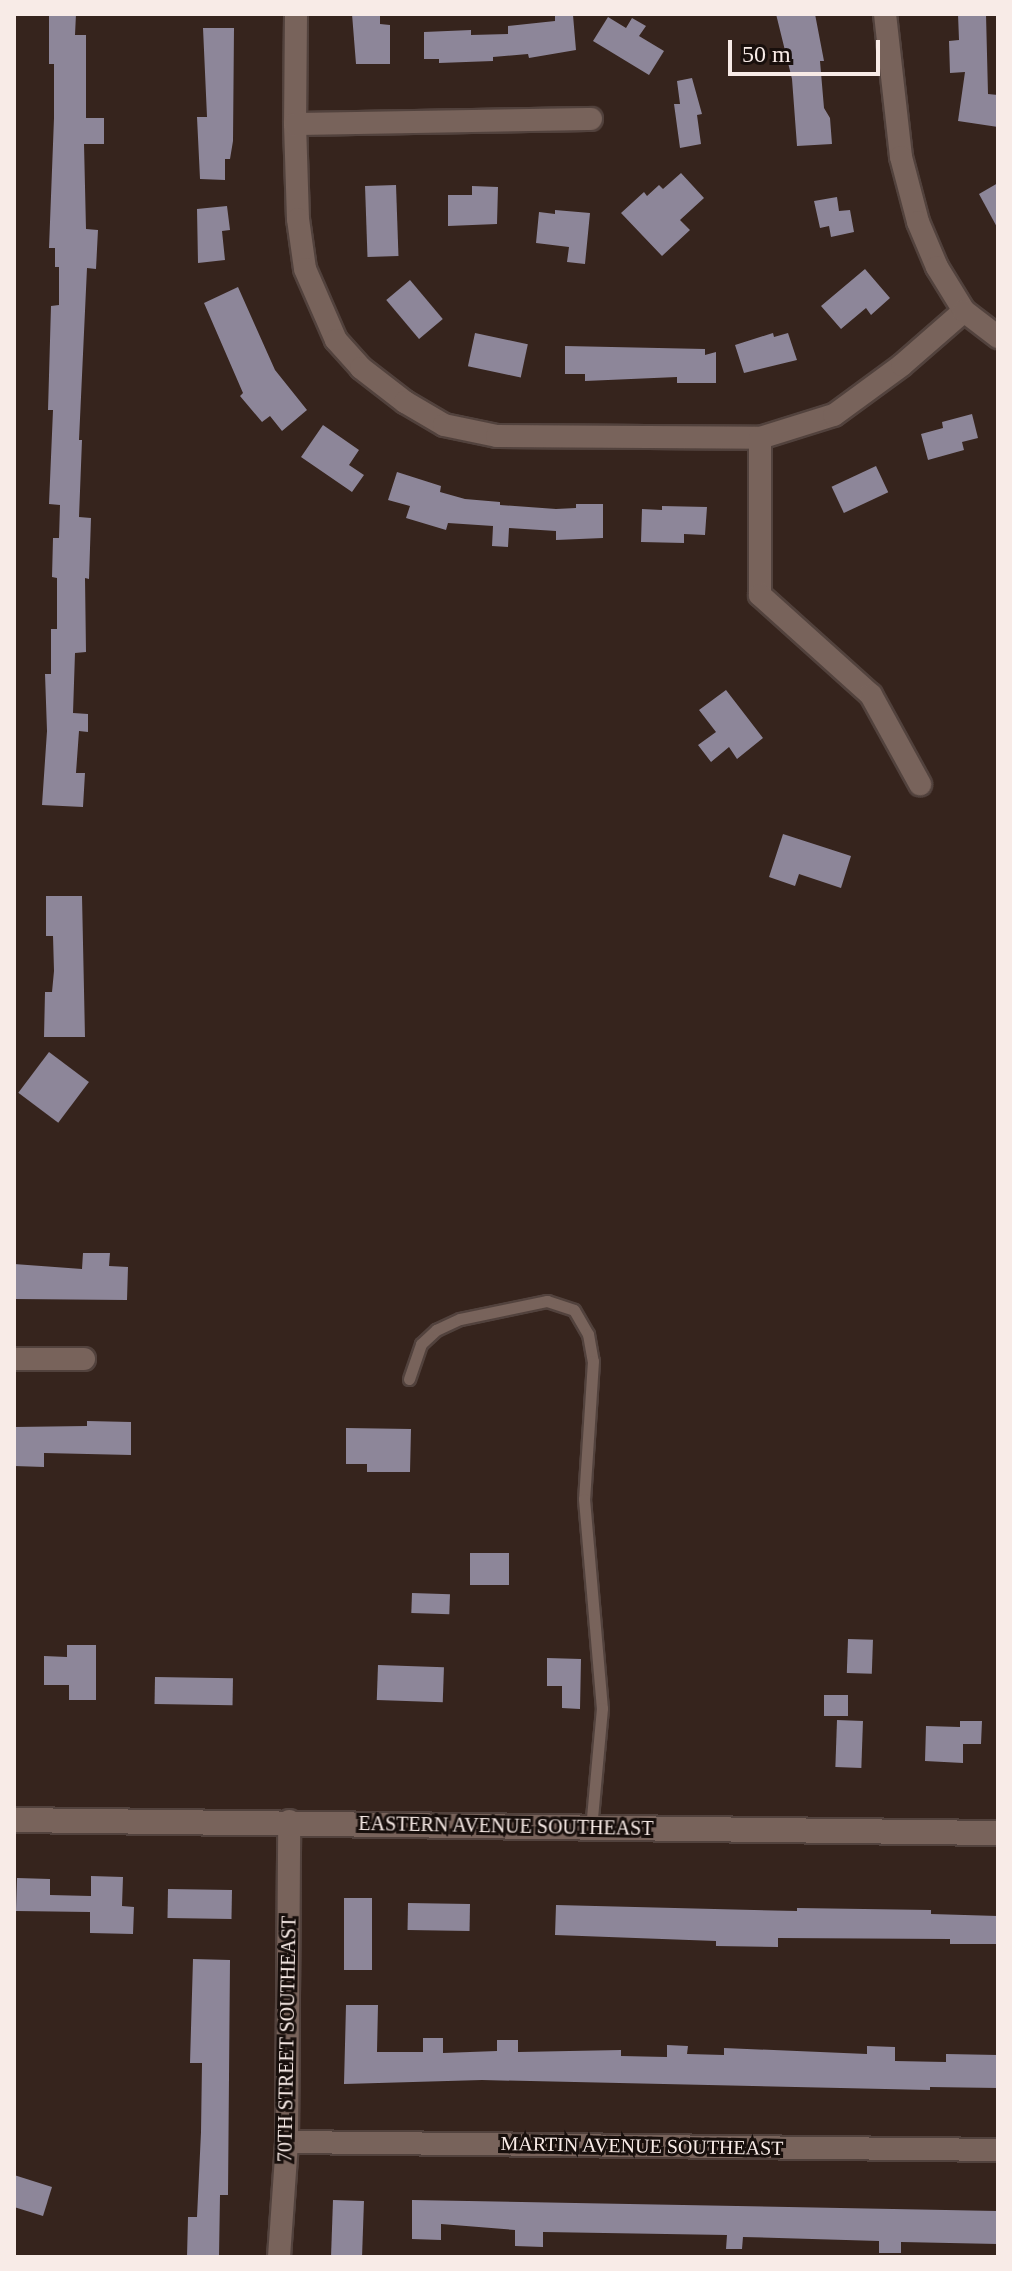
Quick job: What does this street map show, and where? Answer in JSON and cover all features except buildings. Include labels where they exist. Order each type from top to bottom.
[{"type":"street","points":[[296,14],[298,219],[305,269],[336,340],[361,368],[405,402],[444,425],[497,436],[760,438],[834,415],[902,365],[964,311]]},
{"type":"street","points":[[885,14],[901,157],[911,196],[937,267],[964,311],[998,337]]},
{"type":"street","points":[[295,124],[591,119]]},
{"type":"street","points":[[760,438],[760,595],[871,695],[920,784]]},
{"type":"street","points":[[14,1359],[84,1359]]},
{"type":"street","name":"EASTERN AVENUE SOUTHEAST","points":[[14,1820],[289,1821],[998,1833]]},
{"type":"street","name":"70TH STREET SOUTHEAST","points":[[279,2257],[287,2142],[289,1821]]},
{"type":"street","name":"MARTIN AVENUE SOUTHEAST","points":[[287,2142],[998,2150]]},
{"type":"lane","points":[[409,1379],[421,1344],[436,1330],[460,1319],[547,1301],[574,1310],[588,1334],[593,1361],[584,1499],[602,1708],[591,1828]]}]
